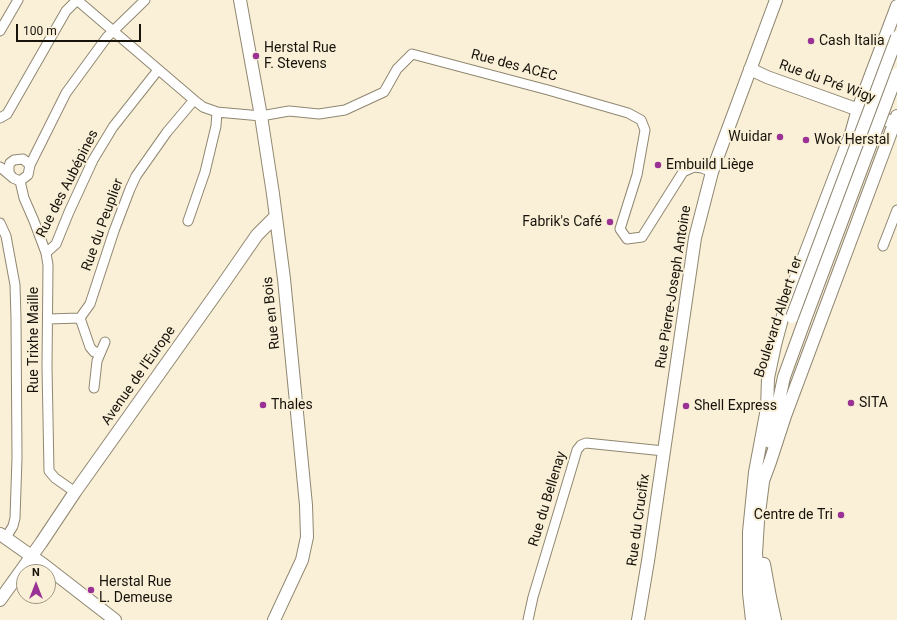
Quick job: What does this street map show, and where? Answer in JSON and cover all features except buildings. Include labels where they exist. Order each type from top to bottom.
[{"type":"main road","name":"Rue en Bois","points":[[240,0],[261,116],[276,216],[285,286],[306,505],[307,537],[302,560],[274,620]]},
{"type":"main road","name":"Rue Pierre-Joseph Antoine","points":[[668,424],[699,218],[712,172],[776,0]]},
{"type":"main road","points":[[767,410],[768,378],[775,345],[791,291],[854,126],[858,109],[897,6]]},
{"type":"main road","name":"Boulevard Albert 1er","points":[[752,620],[749,594],[748,532],[755,472],[774,378],[792,317],[897,37]]},
{"type":"main road","name":"Rue du Pré Wigy","points":[[750,69],[858,109],[896,121]]},
{"type":"main road","name":"Boulevard Albert 1er","points":[[763,620],[757,561],[758,521],[763,482],[780,390],[897,74]]},
{"type":"main road","points":[[763,482],[787,410],[896,121]]},
{"type":"main road","name":"Avenue de l'Europe","points":[[0,600],[31,557],[74,492],[223,284],[256,235],[276,216]]},
{"type":"main road","name":"Rue du Crucifix","points":[[638,620],[641,595],[646,577],[668,424]]},
{"type":"main road","points":[[758,521],[775,620]]},
{"type":"main road","points":[[3,536],[44,565],[108,618]]},
{"type":"street","points":[[0,31],[18,0]]},
{"type":"street","points":[[0,118],[7,114],[66,11],[78,0],[158,70],[204,107],[217,112],[261,116]]},
{"type":"street","points":[[17,179],[28,175],[30,165],[66,93],[113,31],[145,0]]},
{"type":"street","name":"Rue des ACEC","points":[[261,116],[289,111],[319,114],[345,110],[384,92],[397,69],[412,54],[628,112],[641,120],[645,130],[636,175],[620,229],[628,239],[642,238],[670,190],[683,172],[694,168],[702,168],[712,172]]},
{"type":"street","name":"Rue des Aubépines","points":[[46,253],[56,244],[93,160],[113,127],[158,70]]},
{"type":"street","name":"Rue du Peuplier","points":[[80,318],[90,304],[114,232],[136,176],[167,132],[194,100]]},
{"type":"street","points":[[188,221],[205,172],[216,126],[217,112]]},
{"type":"street","points":[[17,179],[8,170],[10,163],[14,160],[23,159],[30,165]]},
{"type":"street","points":[[0,167],[17,179]]},
{"type":"street","name":"Rue Trixhe Maille","points":[[17,179],[46,253],[48,265],[47,367],[49,471],[55,478],[74,492]]},
{"type":"street","points":[[883,246],[894,224],[897,210]]},
{"type":"street","points":[[0,223],[6,236],[15,285],[16,312],[17,458],[15,518],[12,526],[3,536]]},
{"type":"street","points":[[48,319],[80,318],[90,347],[94,352],[100,352]]},
{"type":"street","points":[[94,388],[97,361],[105,342]]},
{"type":"street","name":"Rue du Bellenay","points":[[528,620],[532,597],[577,450],[581,445],[586,443],[664,450]]},
{"type":"place","name":"Cash Italia","points":[[811,41]]},
{"type":"place","name":"Herstal Rue F. Stevens","points":[[256,56]]},
{"type":"place","name":"Wuidar","points":[[780,137]]},
{"type":"place","name":"Wok Herstal","points":[[806,140]]},
{"type":"place","name":"Embuild Liège","points":[[658,165]]},
{"type":"place","name":"Fabrik's Café","points":[[610,222]]},
{"type":"place","name":"SITA","points":[[851,403]]},
{"type":"place","name":"Thales","points":[[263,405]]},
{"type":"place","name":"Shell Express","points":[[686,406]]},
{"type":"place","name":"Centre de Tri","points":[[841,515]]},
{"type":"place","name":"Herstal Rue L. Demeuse","points":[[91,590]]}]
